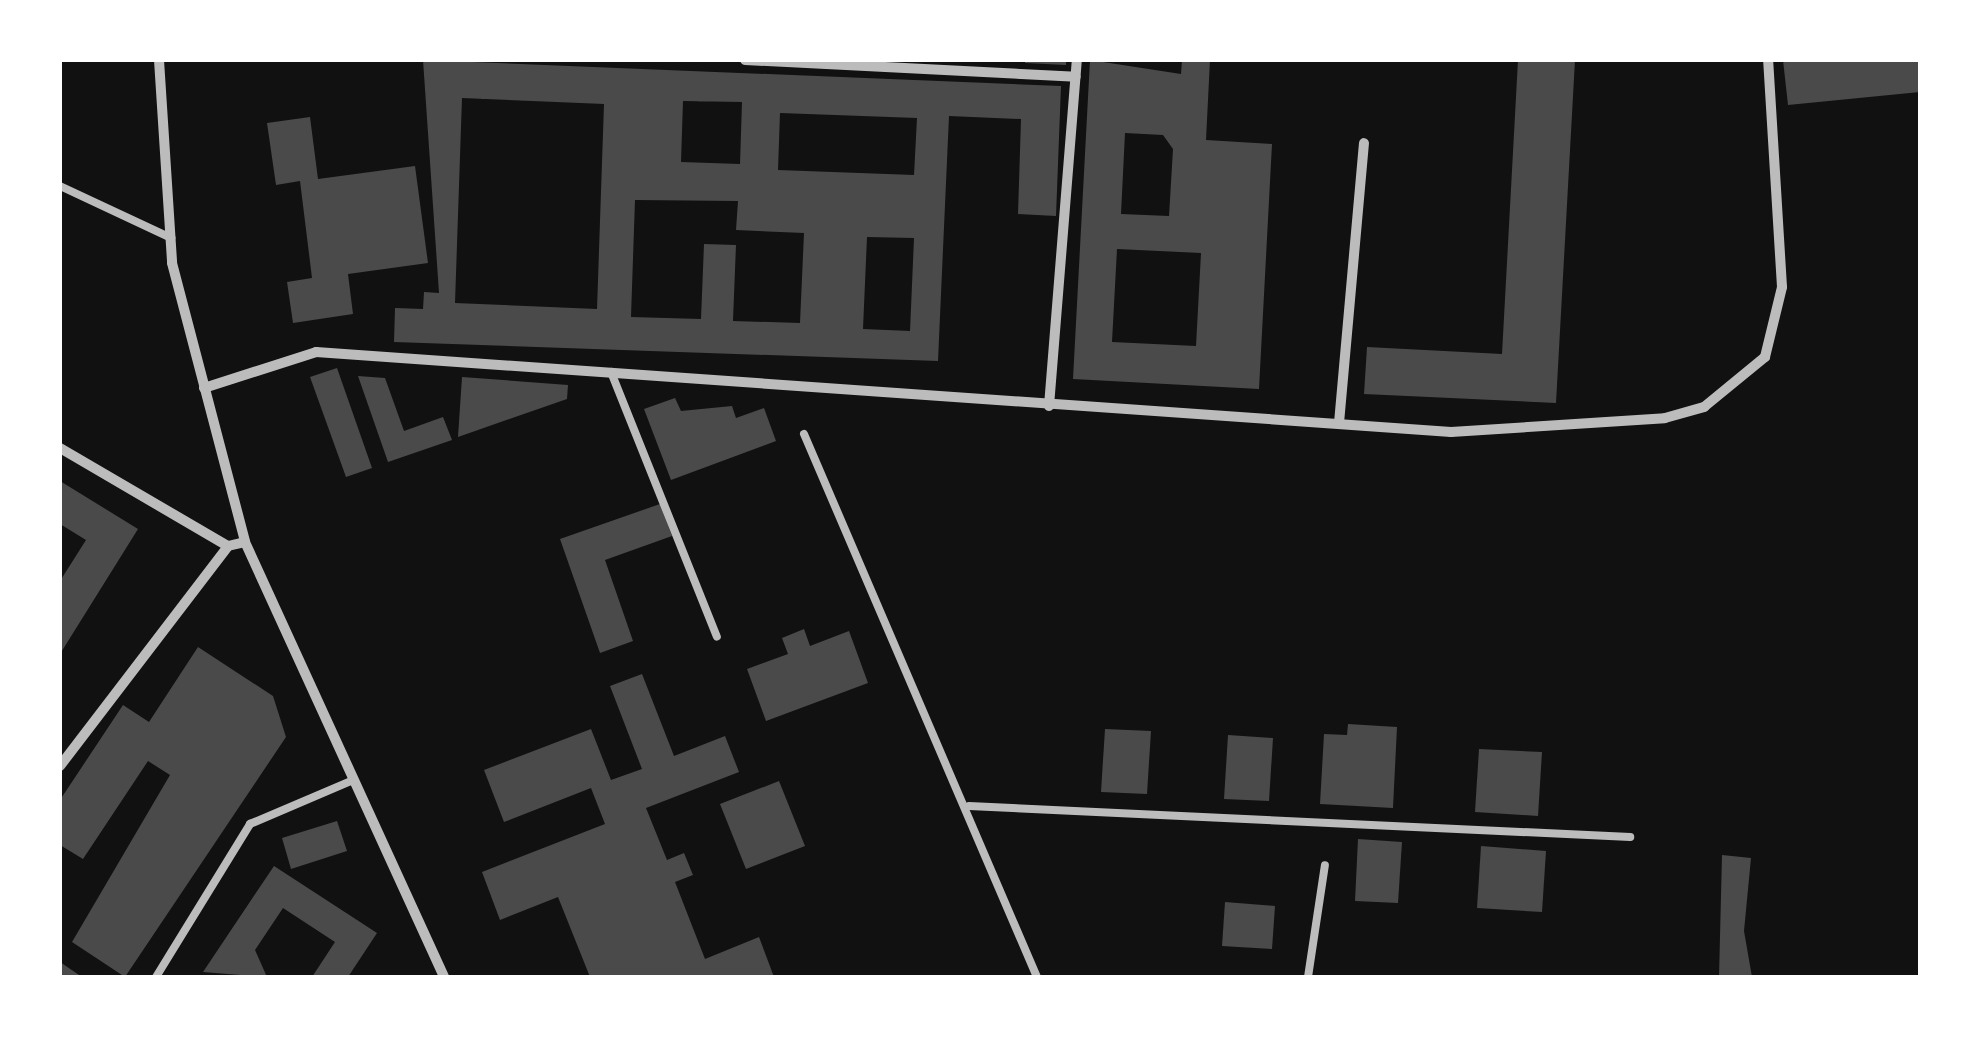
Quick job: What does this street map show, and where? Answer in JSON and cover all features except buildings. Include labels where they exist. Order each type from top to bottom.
[{"type":"street","points":[[159,60],[160,179],[175,240],[172,263],[245,542],[444,977]]},
{"type":"street","points":[[744,60],[1076,76]]},
{"type":"street","points":[[1048,406],[1077,60]]},
{"type":"street","points":[[204,388],[316,352],[1451,432],[1665,418],[1732,388],[1765,358],[1782,286],[1768,60]]},
{"type":"street","points":[[1340,424],[1364,144]]},
{"type":"street","points":[[60,448],[228,546]]},
{"type":"street","points":[[60,766],[228,546],[245,542]]},
{"type":"lane","points":[[60,186],[175,240]]},
{"type":"lane","points":[[611,372],[717,637]]},
{"type":"lane","points":[[804,434],[969,806],[1037,977]]},
{"type":"lane","points":[[156,977],[250,824],[354,780]]},
{"type":"lane","points":[[969,806],[1630,836]]},
{"type":"lane","points":[[1308,977],[1324,865]]}]
